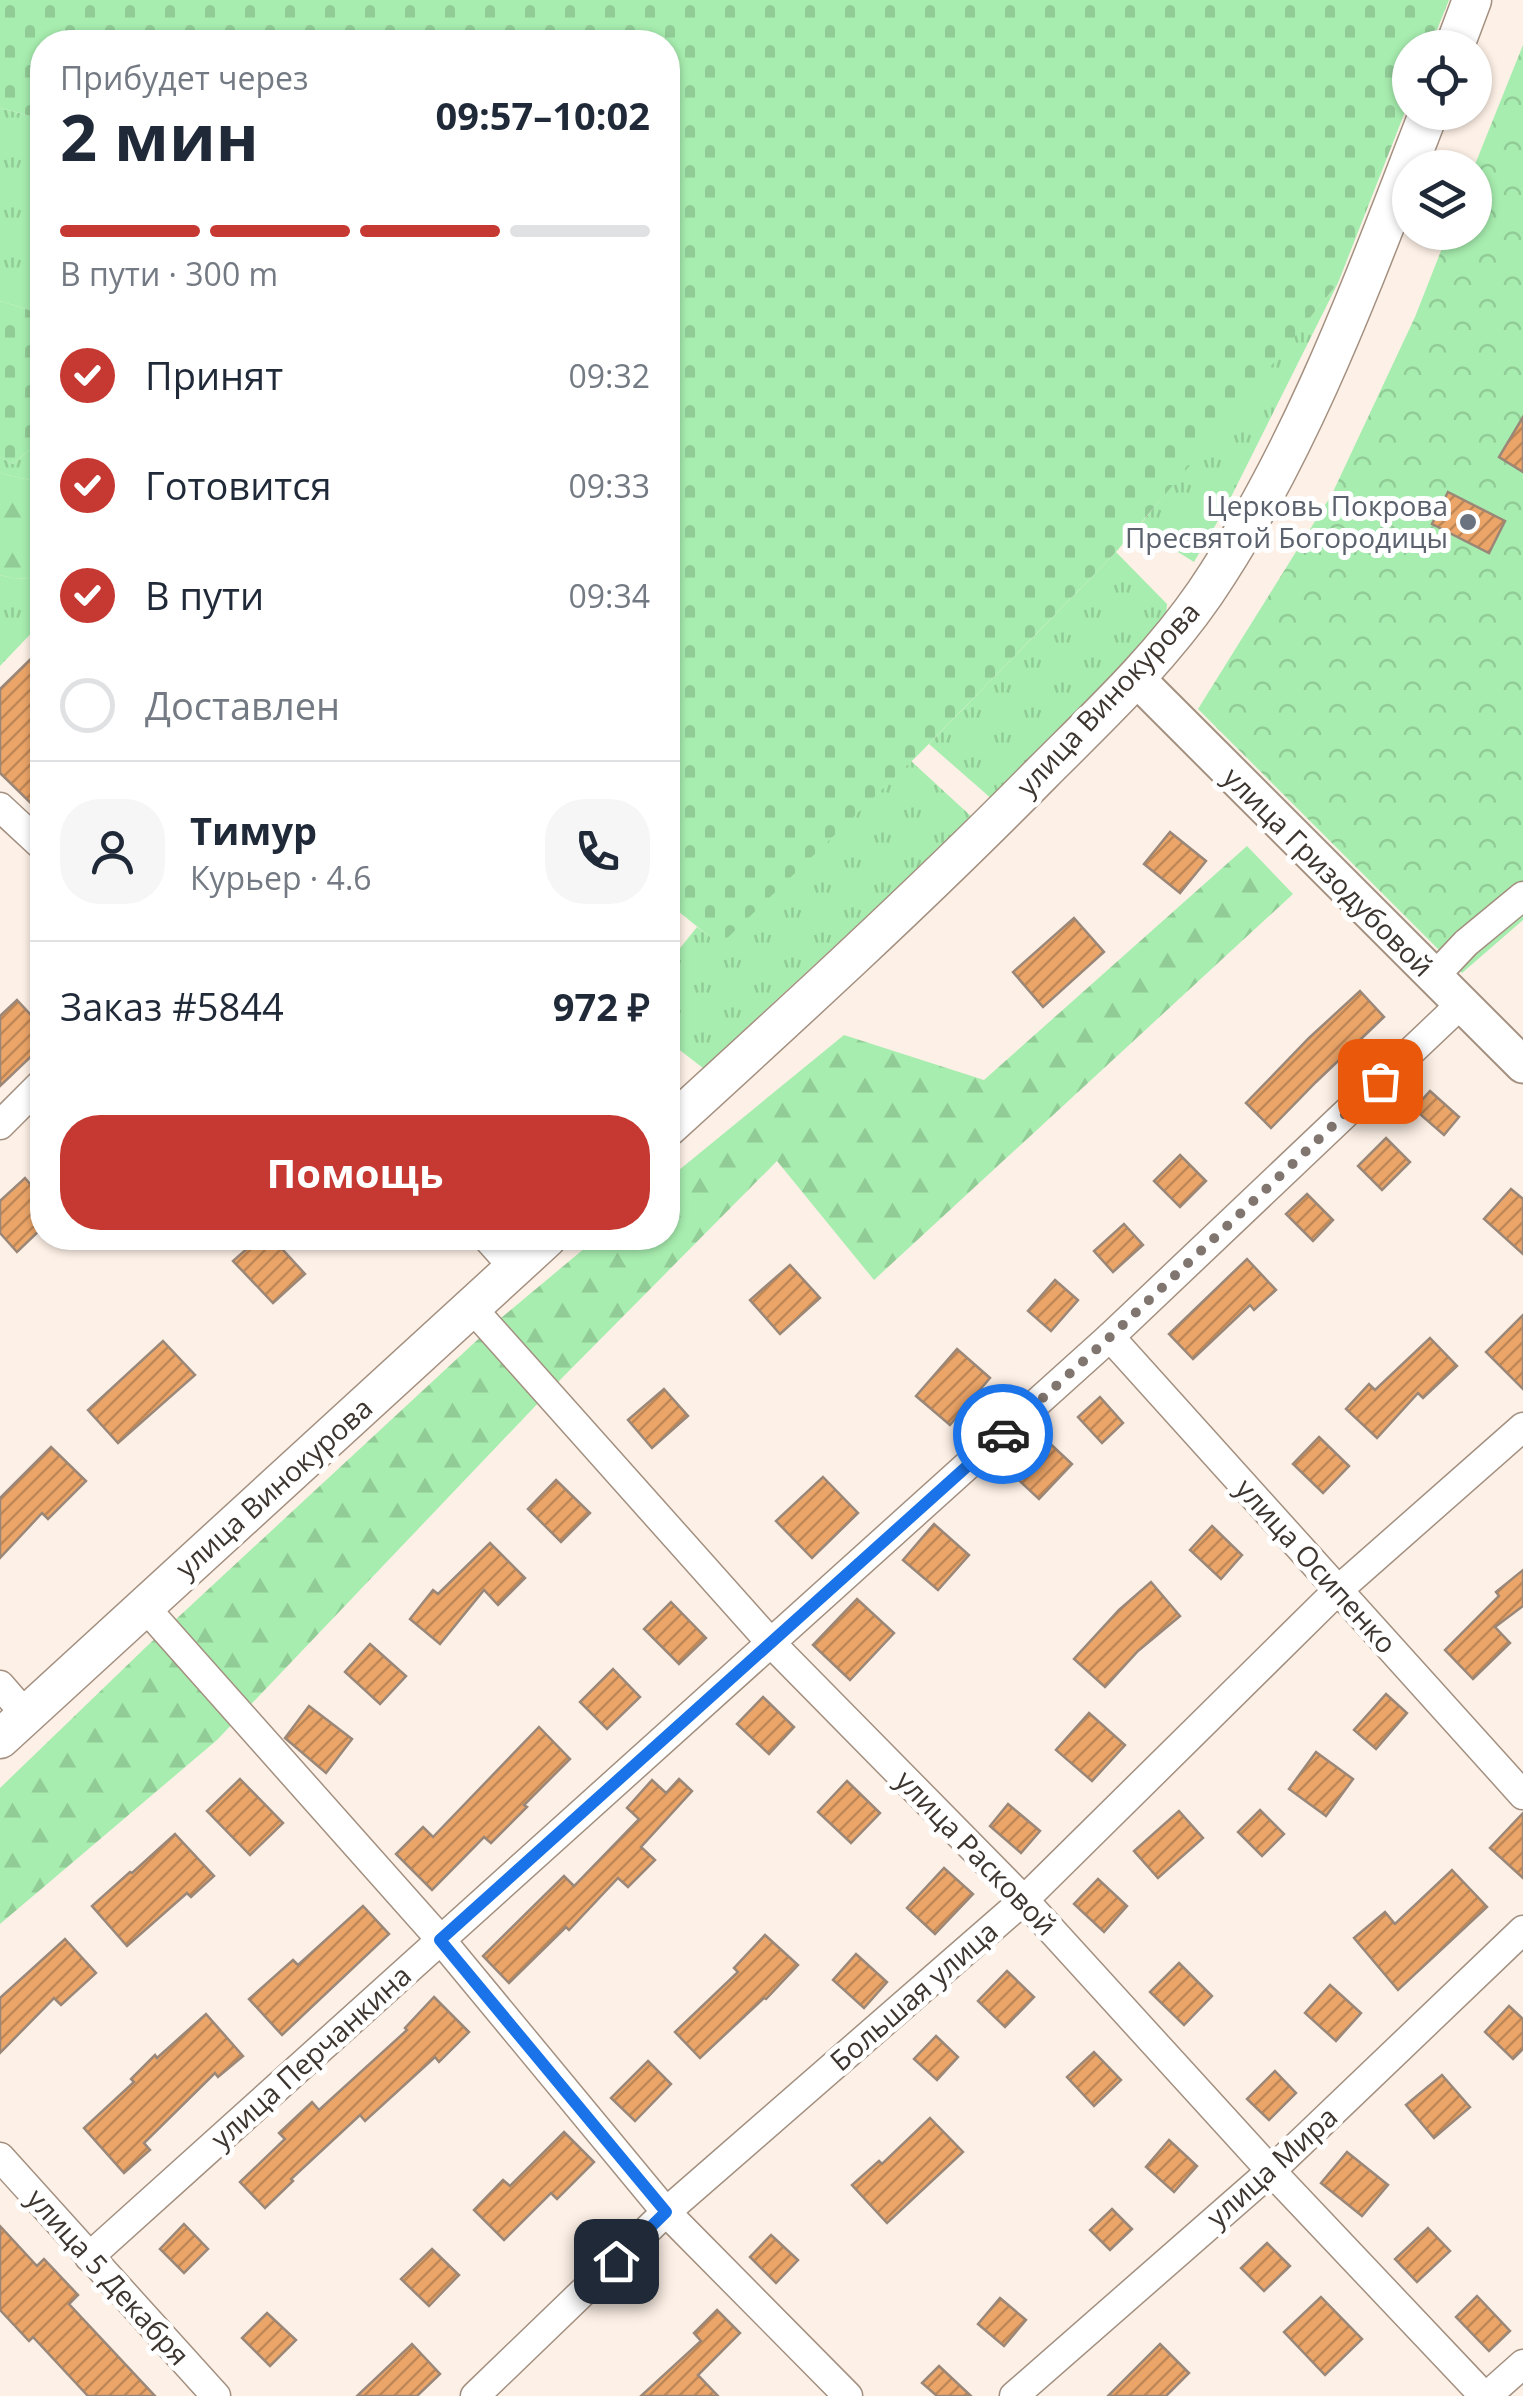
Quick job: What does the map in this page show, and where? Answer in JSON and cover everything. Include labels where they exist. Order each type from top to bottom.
[{"type":"main road","points":[[1461,30],[1472,0]]},
{"type":"main road","name":"улица Винокурова","points":[[680,1117],[995,821],[1136,678],[1202,597],[1268,488],[1328,360],[1421,130]]},
{"type":"main road","name":"улица Винокурова","points":[[13,1727],[534,1250]]},
{"type":"street","name":"улица Гризодубовой","points":[[1136,678],[1523,1065]]},
{"type":"street","points":[[0,807],[30,835]]},
{"type":"street","points":[[1433,978],[1466,943],[1523,896]]},
{"type":"street","name":"улица Перчанкина","points":[[90,2257],[1110,1337],[1461,1004]]},
{"type":"street","points":[[0,1125],[30,1095]]},
{"type":"street","points":[[498,1250],[514,1268]]},
{"type":"street","name":"улица Расковой","points":[[472,1308],[771,1643],[1024,1900],[1272,2171],[1486,2396]]},
{"type":"street","name":"улица Осипенко","points":[[1110,1337],[1523,1794]]},
{"type":"street","name":"Большая улица","points":[[475,2396],[666,2212],[1024,1900],[1337,1591],[1523,1427]]},
{"type":"street","points":[[144,1606],[440,1940],[666,2212],[848,2396]]},
{"type":"street","points":[[0,1686],[13,1727]]},
{"type":"street","name":"улица Мира","points":[[1014,2396],[1272,2171],[1523,1930]]},
{"type":"street","name":"улица 5 Декабря","points":[[0,2157],[216,2396]]},
{"type":"street","points":[[1486,2396],[1523,2364]]},
{"type":"green space","points":[[0,0],[1449,0],[1437,30],[1392,30],[1392,130],[1398,130],[1338,283],[1116,552],[919,754],[720,945],[680,913],[680,30],[30,30],[30,116],[0,108]]},
{"type":"green space","points":[[1523,45],[1523,920],[1462,973],[1198,709],[1332,494],[1415,317],[1441,250],[1492,250],[1492,150],[1481,150]]},
{"type":"green space","points":[[0,108],[30,116],[30,310],[0,301]]},
{"type":"green space","points":[[1338,283],[1226,507],[1194,562],[1138,527]]},
{"type":"green space","points":[[0,301],[30,310],[30,449],[13,464],[0,457]]},
{"type":"green space","points":[[30,449],[30,480],[0,473],[0,457],[13,464]]},
{"type":"green space","points":[[0,473],[30,480],[30,578],[0,575]]},
{"type":"green space","points":[[1116,552],[1167,604],[1166,618],[993,800],[929,744]]},
{"type":"green space","points":[[0,575],[30,578],[30,635],[0,666]]},
{"type":"green space","points":[[911,761],[973,818],[703,1068],[680,1050],[680,948],[697,927],[720,944]]},
{"type":"green space","points":[[1247,846],[1293,894],[874,1280],[777,1161],[562,1378],[217,1740],[0,1924],[0,1788],[501,1318],[583,1250],[680,1250],[680,1169],[844,1035],[984,1080]]},
{"type":"building","points":[[1523,417],[1523,472],[1499,457]]},
{"type":"building","name":"Церковь Покрова Пресвятой Богородицы","points":[[1448,492],[1505,521],[1489,553],[1432,524]]},
{"type":"building","points":[[30,660],[30,802],[0,773],[0,689]]},
{"type":"building","points":[[1170,832],[1206,861],[1180,893],[1144,864]]},
{"type":"building","points":[[1074,918],[1104,952],[1043,1007],[1013,972]]},
{"type":"building","points":[[1360,991],[1384,1017],[1271,1128],[1246,1103]]},
{"type":"building","points":[[17,1000],[30,1014],[30,1057],[0,1086],[0,1016]]},
{"type":"building","points":[[1430,1091],[1459,1117],[1444,1135],[1414,1109]]},
{"type":"building","points":[[1386,1138],[1410,1162],[1382,1190],[1358,1166]]},
{"type":"building","points":[[1180,1155],[1206,1181],[1180,1207],[1154,1181]]},
{"type":"building","points":[[25,1178],[30,1184],[30,1240],[17,1252],[0,1233],[0,1201]]},
{"type":"building","points":[[1511,1189],[1523,1199],[1523,1254],[1484,1219]]},
{"type":"building","points":[[1307,1194],[1333,1220],[1313,1241],[1286,1214]]},
{"type":"building","points":[[1124,1224],[1143,1245],[1113,1272],[1094,1251]]},
{"type":"building","points":[[245,1250],[283,1250],[305,1274],[273,1303],[233,1261]]},
{"type":"building","points":[[1247,1259],[1276,1290],[1254,1310],[1250,1305],[1193,1359],[1169,1334]]},
{"type":"building","points":[[790,1265],[820,1298],[780,1334],[750,1300]]},
{"type":"building","points":[[1055,1280],[1078,1300],[1051,1331],[1028,1311]]},
{"type":"building","points":[[1523,1315],[1523,1389],[1486,1352]]},
{"type":"building","points":[[1430,1338],[1457,1366],[1423,1398],[1418,1393],[1377,1438],[1346,1409],[1369,1384],[1375,1390]]},
{"type":"building","points":[[163,1341],[195,1375],[118,1443],[88,1410]]},
{"type":"building","points":[[957,1349],[990,1378],[950,1425],[916,1396]]},
{"type":"building","points":[[664,1389],[688,1416],[652,1448],[628,1420]]},
{"type":"building","points":[[1100,1397],[1123,1423],[1102,1443],[1078,1417]]},
{"type":"building","points":[[1043,1437],[1072,1464],[1039,1499],[1010,1472]]},
{"type":"building","points":[[1319,1437],[1349,1466],[1323,1493],[1293,1464]]},
{"type":"building","points":[[51,1447],[86,1481],[48,1519],[42,1513],[0,1558],[0,1498]]},
{"type":"building","points":[[823,1477],[858,1513],[812,1558],[776,1521]]},
{"type":"building","points":[[556,1480],[590,1513],[561,1542],[528,1509]]},
{"type":"building","points":[[934,1524],[969,1555],[938,1590],[903,1560]]},
{"type":"building","points":[[1212,1526],[1242,1555],[1221,1579],[1190,1550]]},
{"type":"building","points":[[490,1543],[525,1578],[498,1605],[484,1590],[440,1644],[410,1619],[433,1590],[438,1594]]},
{"type":"building","points":[[1523,1570],[1523,1606],[1495,1627],[1510,1643],[1473,1679],[1445,1650],[1499,1596],[1496,1592]]},
{"type":"building","points":[[1151,1582],[1180,1616],[1138,1651],[1105,1687],[1074,1659]]},
{"type":"building","points":[[857,1599],[894,1633],[850,1680],[813,1645]]},
{"type":"building","points":[[671,1602],[706,1638],[679,1664],[644,1629]]},
{"type":"building","points":[[370,1644],[406,1676],[380,1704],[345,1672]]},
{"type":"building","points":[[613,1669],[640,1697],[607,1729],[580,1702]]},
{"type":"building","points":[[1386,1694],[1407,1713],[1376,1749],[1354,1730]]},
{"type":"building","points":[[763,1697],[794,1727],[769,1754],[737,1724]]},
{"type":"building","points":[[309,1706],[352,1739],[326,1773],[285,1738]]},
{"type":"building","points":[[1089,1713],[1125,1745],[1092,1781],[1056,1750]]},
{"type":"building","points":[[539,1727],[570,1759],[491,1843],[484,1837],[432,1890],[396,1854],[423,1827],[433,1837]]},
{"type":"building","points":[[1316,1752],[1353,1779],[1326,1816],[1289,1789]]},
{"type":"building","points":[[240,1779],[283,1823],[250,1855],[207,1811]]},
{"type":"building","points":[[679,1779],[692,1791],[641,1847],[655,1860],[628,1887],[618,1878],[569,1930],[566,1927],[509,1983],[483,1956],[564,1876],[574,1886],[639,1819],[627,1808],[652,1780],[666,1793]]},
{"type":"building","points":[[847,1781],[880,1813],[851,1843],[818,1812]]},
{"type":"building","points":[[1008,1804],[1040,1831],[1021,1853],[990,1826]]},
{"type":"building","points":[[1260,1810],[1284,1834],[1262,1856],[1238,1832]]},
{"type":"building","points":[[1179,1811],[1203,1838],[1158,1878],[1134,1851]]},
{"type":"building","points":[[1523,1813],[1523,1878],[1490,1848]]},
{"type":"building","points":[[175,1834],[214,1876],[191,1897],[187,1893],[127,1946],[92,1906]]},
{"type":"building","points":[[944,1868],[973,1894],[935,1934],[907,1908]]},
{"type":"building","points":[[1452,1870],[1487,1907],[1398,1990],[1354,1938],[1385,1912],[1395,1924]]},
{"type":"building","points":[[1098,1879],[1127,1906],[1104,1932],[1074,1904]]},
{"type":"building","points":[[363,1906],[389,1934],[282,2035],[249,1999],[293,1960],[298,1965]]},
{"type":"building","points":[[765,1935],[798,1965],[700,2058],[675,2032],[738,1972],[734,1968]]},
{"type":"building","points":[[65,1939],[96,1973],[61,2005],[54,1998],[0,2053],[0,1998]]},
{"type":"building","points":[[856,1954],[887,1982],[864,2008],[833,1980]]},
{"type":"building","points":[[1179,1963],[1212,1996],[1184,2025],[1150,1992]]},
{"type":"building","points":[[1007,1971],[1034,1997],[1005,2027],[978,2001]]},
{"type":"building","points":[[1330,1985],[1361,2013],[1336,2041],[1305,2013]]},
{"type":"building","points":[[434,1997],[469,2032],[439,2062],[435,2057],[365,2121],[360,2115],[265,2208],[240,2182],[285,2139],[279,2133],[312,2102],[319,2110],[407,2030]]},
{"type":"building","points":[[1509,2006],[1523,2019],[1523,2049],[1513,2059],[1485,2032]]},
{"type":"building","points":[[206,2014],[243,2056],[218,2077],[215,2073],[144,2143],[150,2150],[124,2173],[84,2128],[134,2082],[131,2079],[155,2055],[157,2058]]},
{"type":"building","points":[[936,2036],[958,2057],[937,2080],[914,2059]]},
{"type":"building","points":[[1094,2052],[1121,2080],[1094,2106],[1067,2077]]},
{"type":"building","points":[[648,2061],[671,2084],[635,2121],[611,2098]]},
{"type":"building","points":[[1275,2071],[1296,2093],[1269,2120],[1247,2099]]},
{"type":"building","points":[[1442,2075],[1470,2107],[1434,2138],[1406,2105]]},
{"type":"building","points":[[930,2118],[963,2152],[887,2223],[852,2185],[879,2161],[882,2164]]},
{"type":"building","points":[[564,2132],[594,2162],[557,2199],[551,2193],[504,2240],[474,2210],[503,2180],[510,2186]]},
{"type":"building","points":[[1169,2140],[1197,2166],[1174,2192],[1146,2167]]},
{"type":"building","points":[[1347,2152],[1388,2185],[1362,2216],[1321,2183]]},
{"type":"building","points":[[1112,2209],[1132,2229],[1110,2250],[1090,2230]]},
{"type":"building","points":[[184,2224],[208,2249],[184,2273],[160,2249]]},
{"type":"building","points":[[0,2226],[37,2266],[44,2259],[78,2295],[69,2304],[155,2396],[88,2396],[33,2337],[29,2341],[0,2310]]},
{"type":"building","points":[[1428,2228],[1450,2251],[1417,2282],[1395,2259]]},
{"type":"building","points":[[771,2235],[798,2260],[776,2283],[750,2257]]},
{"type":"building","points":[[1267,2243],[1290,2266],[1264,2291],[1241,2268]]},
{"type":"building","points":[[432,2249],[459,2275],[429,2306],[401,2279]]},
{"type":"building","points":[[1477,2296],[1510,2331],[1489,2351],[1456,2317]]},
{"type":"building","points":[[1321,2297],[1362,2339],[1325,2375],[1284,2332]]},
{"type":"building","points":[[1000,2298],[1026,2320],[1004,2346],[978,2324]]},
{"type":"building","points":[[717,2310],[740,2333],[698,2375],[718,2396],[641,2396],[701,2341],[694,2333]]},
{"type":"building","points":[[267,2313],[296,2340],[270,2366],[242,2338]]},
{"type":"building","points":[[412,2344],[440,2374],[417,2396],[357,2396]]},
{"type":"building","points":[[1160,2344],[1189,2373],[1166,2396],[1108,2396]]},
{"type":"building","points":[[939,2366],[971,2396],[937,2396],[922,2383]]},
{"type":"way so far","points":[[1003,1434],[1380,1081]]},
{"type":"place","name":"Церковь Покрова Пресвятой Богородицы","points":[[1468,522]]},
{"type":"route","points":[[616,2261],[666,2212],[440,1940],[1003,1434]]}]
